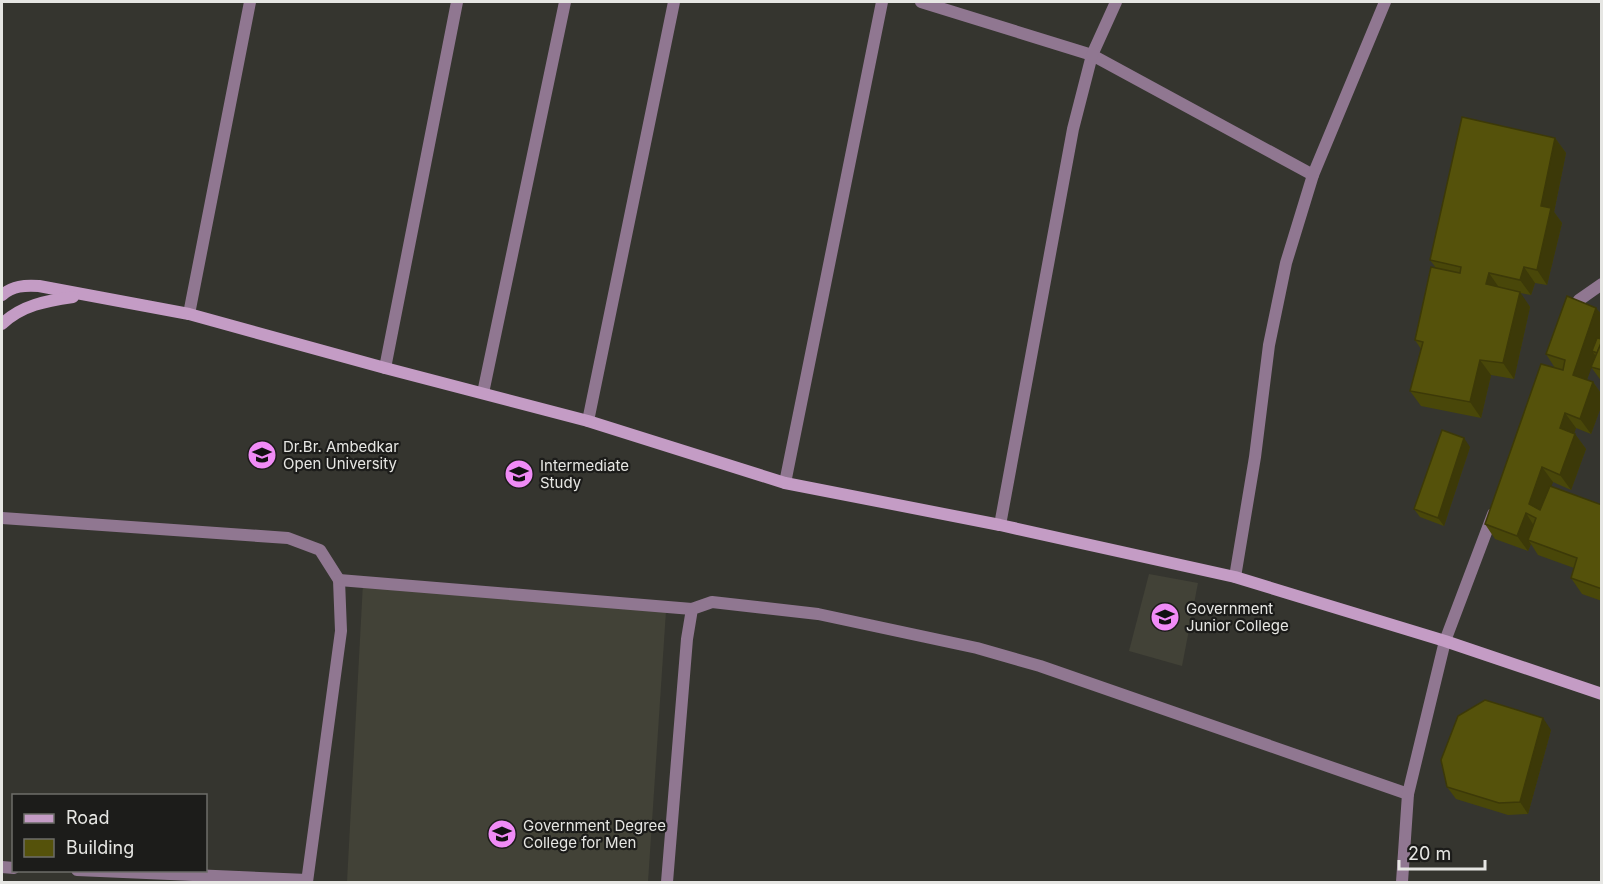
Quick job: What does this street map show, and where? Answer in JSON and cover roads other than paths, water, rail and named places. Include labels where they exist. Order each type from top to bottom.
[{"type":"street","points":[[189,314],[250,2]]},
{"type":"street","points":[[385,368],[456,2]]},
{"type":"street","points":[[483,393],[565,2]]},
{"type":"street","points":[[588,421],[674,2]]},
{"type":"street","points":[[785,483],[882,2]]},
{"type":"street","points":[[921,2],[1092,55],[1313,176]]},
{"type":"street","points":[[1000,525],[1073,129],[1092,55],[1116,2]]},
{"type":"street","points":[[1235,577],[1255,457],[1269,345],[1286,263],[1313,176],[1385,2]]},
{"type":"street","points":[[1562,327],[1580,300],[1602,284]]},
{"type":"street","points":[[2,295],[10,289],[25,285],[39,286],[189,314],[588,421],[785,483],[1000,525],[1235,577],[1445,641],[1602,694]]},
{"type":"street","points":[[2,324],[12,314],[35,304],[83,295]]},
{"type":"street","points":[[1402,882],[1408,794],[1445,641],[1498,502]]},
{"type":"street","points":[[2,518],[288,538],[320,550],[339,580],[341,631],[307,881],[119,872]]},
{"type":"street","points":[[339,580],[692,609],[712,602],[818,614],[977,648],[1040,666],[1408,794]]},
{"type":"street","points":[[666,882],[687,639],[692,609]]},
{"type":"place","name":"Dr.Br. Ambedkar Open University","points":[[262,455]]},
{"type":"place","name":"Intermediate Study","points":[[519,474]]},
{"type":"place","name":"Government Junior College","points":[[1165,617]]},
{"type":"place","name":"Government Degree College for Men","points":[[502,834]]}]
